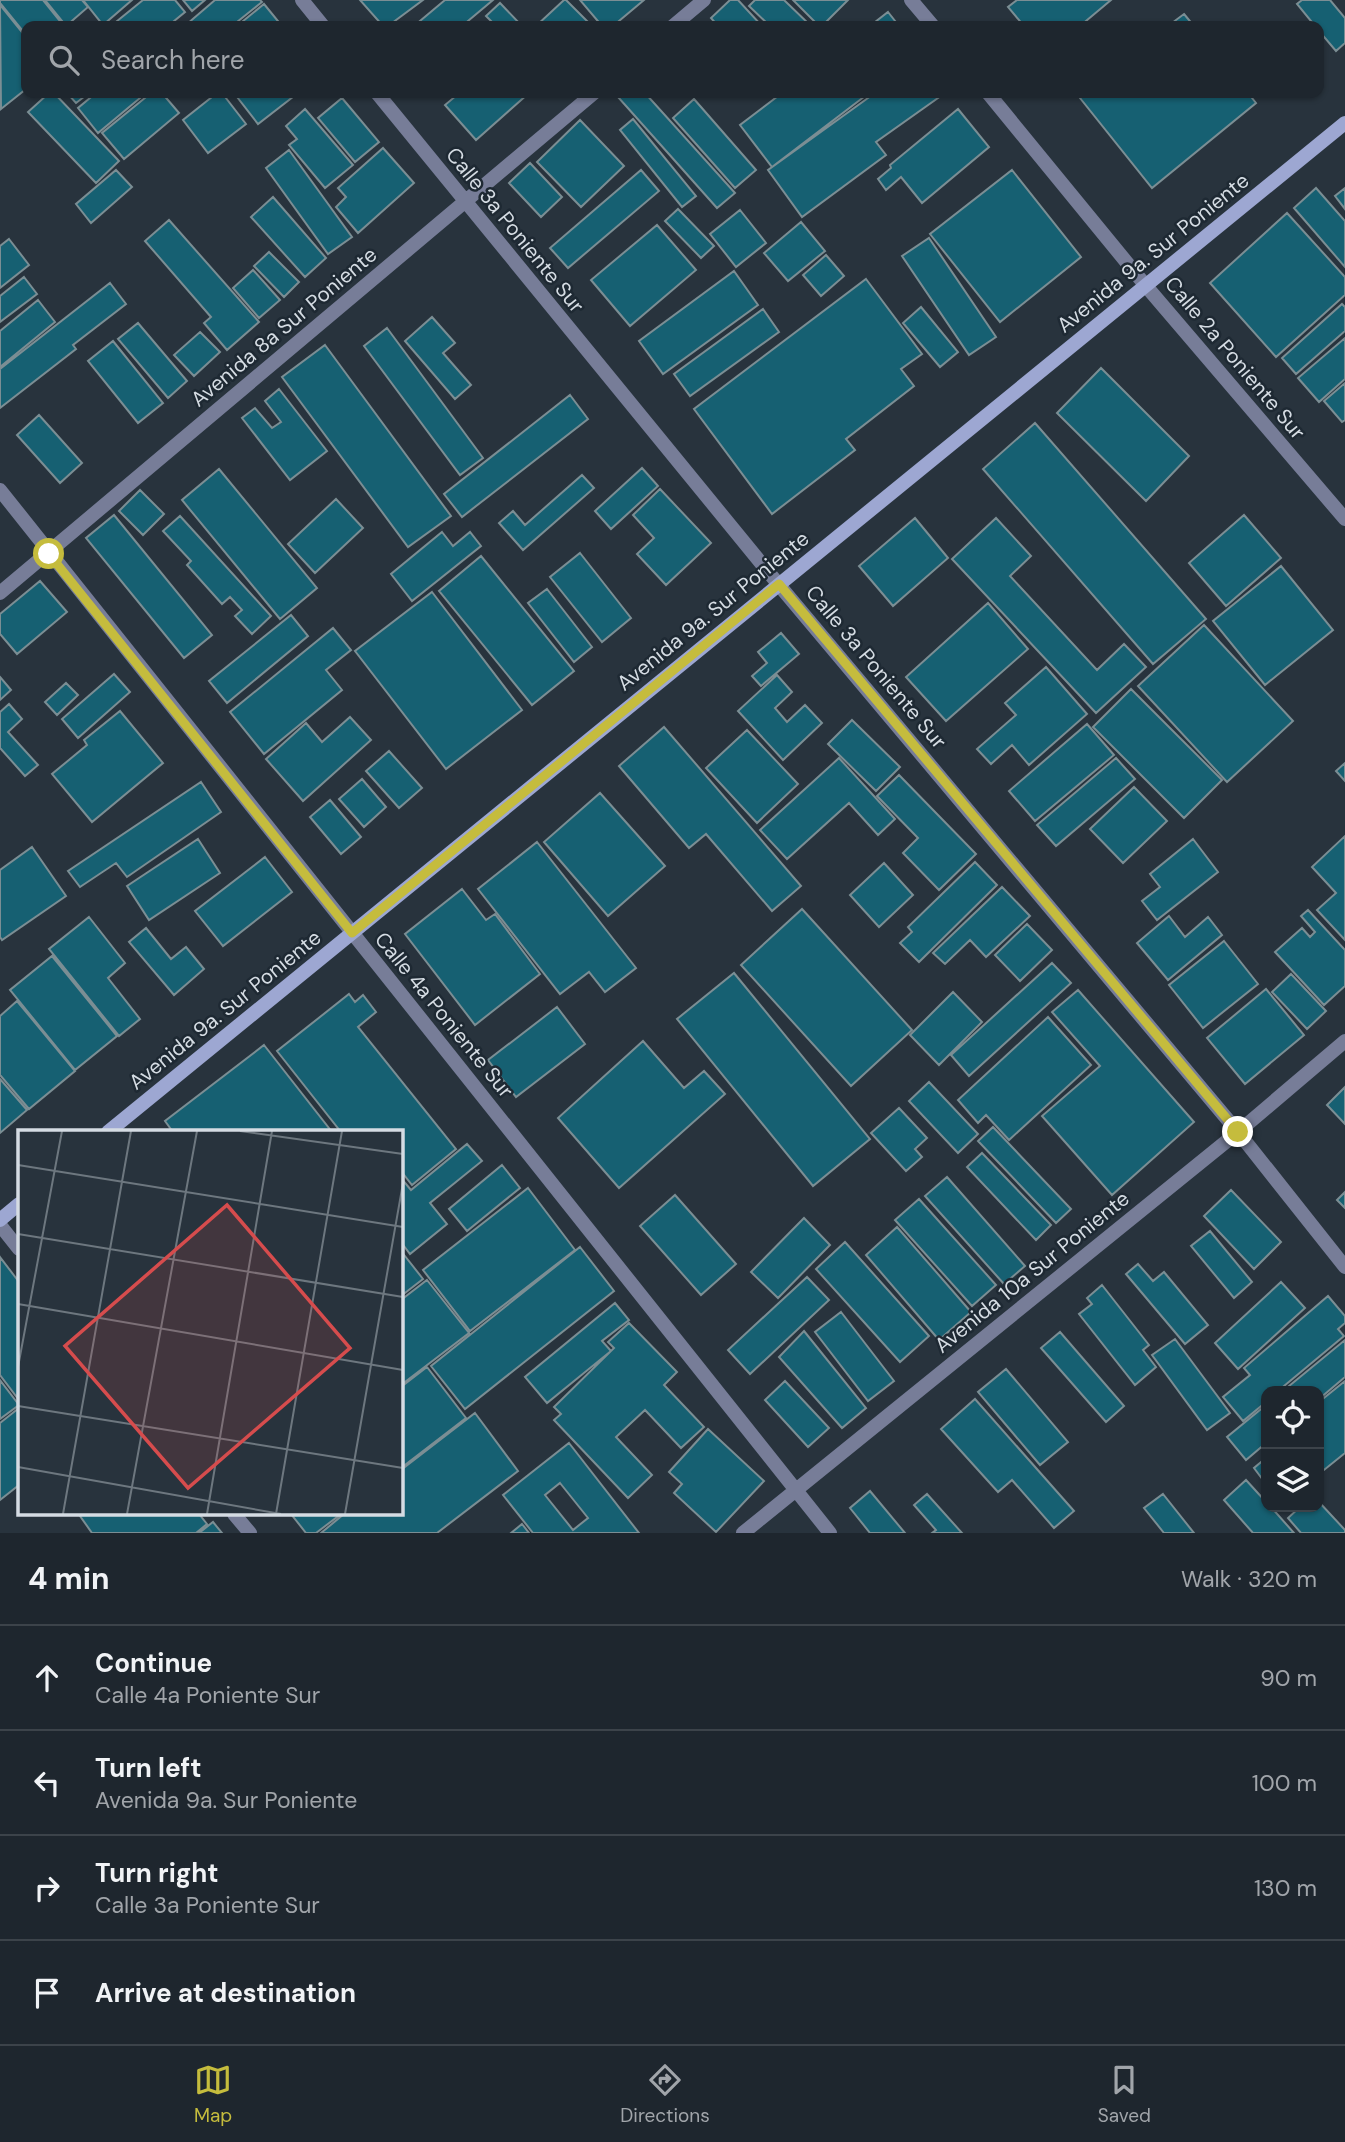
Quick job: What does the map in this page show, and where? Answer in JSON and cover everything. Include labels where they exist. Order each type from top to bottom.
[{"type":"main road","name":"Avenida 9a. Sur Poniente","points":[[110,1130],[1345,123]]},
{"type":"main road","points":[[0,1223],[18,1205]]},
{"type":"street","points":[[302,0],[319,21]]},
{"type":"street","points":[[679,21],[704,0]]},
{"type":"street","points":[[911,0],[929,21]]},
{"type":"street","name":"Calle 3a Poniente Sur","points":[[381,98],[779,584],[1238,1132],[1345,1267]]},
{"type":"street","name":"Avenida 8a Sur Poniente","points":[[0,593],[588,98]]},
{"type":"street","name":"Calle 2a Poniente Sur","points":[[992,98],[1146,286],[1345,519]]},
{"type":"street","name":"Calle 4a Poniente Sur","points":[[0,490],[830,1533]]},
{"type":"street","name":"Avenida 10a Sur Poniente","points":[[743,1533],[1238,1132],[1345,1041]]},
{"type":"street","points":[[0,1223],[18,1248]]},
{"type":"street","points":[[236,1516],[250,1533]]},
{"type":"building","points":[[0,0],[43,0],[60,21],[21,21],[21,29]]},
{"type":"building","points":[[45,0],[82,0],[88,7],[72,21],[62,21]]},
{"type":"building","points":[[83,0],[132,0],[108,21],[100,21]]},
{"type":"building","points":[[143,0],[175,0],[185,12],[174,21],[117,21]]},
{"type":"building","points":[[183,0],[205,0],[192,11]]},
{"type":"building","points":[[215,0],[262,2],[238,21],[190,21]]},
{"type":"building","points":[[360,0],[423,0],[395,21],[379,21]]},
{"type":"building","points":[[445,0],[493,0],[468,21],[420,21]]},
{"type":"building","points":[[566,0],[587,21],[541,21]]},
{"type":"building","points":[[580,0],[644,0],[619,21],[598,21]]},
{"type":"building","points":[[730,0],[738,0],[757,21],[714,21],[711,18]]},
{"type":"building","points":[[755,0],[784,0],[806,21],[765,21],[749,6]]},
{"type":"building","points":[[793,0],[848,0],[827,21],[814,21]]},
{"type":"building","points":[[1017,0],[1111,0],[1086,21],[1020,21],[1008,7]]},
{"type":"building","points":[[1302,0],[1330,0],[1345,18],[1345,43],[1336,51],[1324,37],[1324,21],[1311,21],[1297,4]]},
{"type":"building","points":[[500,3],[517,21],[491,21],[486,16]]},
{"type":"building","points":[[264,4],[278,21],[243,21]]},
{"type":"building","points":[[0,5],[21,31],[21,93],[1,109]]},
{"type":"building","points":[[888,12],[895,21],[876,21]]},
{"type":"building","points":[[1184,14],[1190,21],[1175,21]]},
{"type":"building","points":[[43,98],[59,98],[119,161],[96,183],[28,112]]},
{"type":"building","points":[[90,98],[140,98],[98,133],[78,108]]},
{"type":"building","points":[[145,98],[166,98],[179,113],[124,159],[102,133]]},
{"type":"building","points":[[211,98],[226,98],[246,124],[208,153],[183,120]]},
{"type":"building","points":[[238,98],[292,98],[258,124]]},
{"type":"building","points":[[342,98],[379,142],[355,162],[318,118]]},
{"type":"building","points":[[453,98],[523,98],[476,140],[445,105]]},
{"type":"building","points":[[619,98],[650,98],[735,193],[717,208]]},
{"type":"building","points":[[775,98],[862,98],[772,167],[740,125]]},
{"type":"building","points":[[868,98],[938,98],[876,142],[886,155],[802,217],[768,170]]},
{"type":"building","points":[[1080,98],[1252,98],[1256,103],[1152,188]]},
{"type":"building","points":[[694,99],[756,170],[735,188],[673,118]]},
{"type":"building","points":[[305,109],[353,165],[325,188],[289,145],[297,139],[286,126]]},
{"type":"building","points":[[958,109],[989,147],[922,203],[901,177],[886,190],[878,179],[891,168],[890,165]]},
{"type":"building","points":[[633,119],[696,196],[682,207],[620,130]]},
{"type":"building","points":[[580,120],[624,166],[581,207],[537,162]]},
{"type":"building","points":[[383,148],[414,183],[358,233],[336,207],[346,197],[338,188]]},
{"type":"building","points":[[289,150],[352,237],[328,254],[266,168]]},
{"type":"building","points":[[530,163],[562,197],[541,217],[509,183]]},
{"type":"building","points":[[116,170],[132,187],[91,223],[76,204]]},
{"type":"building","points":[[641,170],[659,191],[568,268],[550,248]]},
{"type":"building","points":[[1012,170],[1081,257],[1000,322],[930,234]]},
{"type":"building","points":[[1316,188],[1345,221],[1345,267],[1294,208]]},
{"type":"building","points":[[1345,188],[1345,209],[1335,196]]},
{"type":"building","points":[[273,197],[326,258],[305,277],[251,217]]},
{"type":"building","points":[[678,209],[714,246],[701,258],[665,221]]},
{"type":"building","points":[[740,210],[766,243],[736,267],[710,234]]},
{"type":"building","points":[[1287,213],[1345,277],[1345,295],[1276,357],[1210,283]]},
{"type":"building","points":[[169,220],[259,322],[227,350],[204,323],[211,317],[145,241]]},
{"type":"building","points":[[801,222],[825,251],[788,281],[764,253]]},
{"type":"building","points":[[657,225],[696,270],[630,326],[591,280]]},
{"type":"building","points":[[929,238],[996,337],[969,355],[902,256]]},
{"type":"building","points":[[9,239],[29,265],[0,288],[0,246]]},
{"type":"building","points":[[269,252],[299,282],[284,297],[254,266]]},
{"type":"building","points":[[826,255],[844,276],[821,296],[803,275]]},
{"type":"building","points":[[253,270],[280,300],[259,318],[233,288]]},
{"type":"building","points":[[734,271],[758,305],[663,374],[639,341]]},
{"type":"building","points":[[24,277],[37,294],[0,322],[0,296]]},
{"type":"building","points":[[866,279],[922,354],[901,369],[914,386],[846,439],[855,450],[772,514],[694,409]]},
{"type":"building","points":[[110,283],[126,304],[73,345],[76,349],[0,408],[0,369]]},
{"type":"building","points":[[38,300],[55,322],[0,367],[0,331]]},
{"type":"building","points":[[1342,304],[1345,307],[1345,331],[1296,374],[1282,358]]},
{"type":"building","points":[[921,307],[958,352],[940,367],[903,323]]},
{"type":"building","points":[[763,309],[779,332],[690,396],[674,374]]},
{"type":"building","points":[[432,317],[455,343],[443,353],[471,385],[455,399],[405,341]]},
{"type":"building","points":[[138,323],[187,381],[168,398],[118,339]]},
{"type":"building","points":[[387,328],[483,458],[460,475],[364,346]]},
{"type":"building","points":[[200,332],[220,352],[194,376],[174,355]]},
{"type":"building","points":[[1345,338],[1345,379],[1319,402],[1298,378]]},
{"type":"building","points":[[113,341],[163,403],[138,423],[88,361]]},
{"type":"building","points":[[325,345],[451,516],[408,547],[282,377]]},
{"type":"building","points":[[1101,368],[1189,456],[1146,501],[1057,413]]},
{"type":"building","points":[[1345,383],[1345,420],[1342,422],[1324,401]]},
{"type":"building","points":[[279,389],[327,451],[290,480],[242,418],[255,408],[272,428],[281,422],[265,401]]},
{"type":"building","points":[[570,395],[588,419],[462,517],[444,494]]},
{"type":"building","points":[[39,415],[82,463],[60,483],[17,435]]},
{"type":"building","points":[[1035,423],[1206,619],[1153,664],[983,469]]},
{"type":"building","points":[[642,468],[658,486],[611,529],[595,511]]},
{"type":"building","points":[[219,469],[317,588],[280,619],[182,500]]},
{"type":"building","points":[[582,475],[594,488],[523,550],[499,523],[513,511],[525,525]]},
{"type":"building","points":[[660,489],[711,543],[666,585],[637,554],[654,538],[633,515]]},
{"type":"building","points":[[140,490],[164,514],[143,535],[119,511]]},
{"type":"building","points":[[336,499],[363,528],[315,573],[288,544]]},
{"type":"building","points":[[114,515],[212,635],[184,658],[86,538]]},
{"type":"building","points":[[1244,515],[1281,558],[1226,606],[1189,563]]},
{"type":"building","points":[[180,516],[271,616],[252,634],[235,616],[242,610],[230,597],[222,604],[187,565],[191,561],[163,531]]},
{"type":"building","points":[[915,518],[948,558],[893,606],[859,566]]},
{"type":"building","points":[[996,518],[1031,556],[1010,576],[1097,670],[1124,644],[1146,667],[1096,713],[952,559]]},
{"type":"building","points":[[442,532],[453,546],[470,532],[481,546],[412,601],[391,574]]},
{"type":"building","points":[[580,553],[631,618],[602,642],[550,577]]},
{"type":"building","points":[[481,556],[574,671],[532,705],[439,591]]},
{"type":"building","points":[[1281,566],[1333,630],[1265,685],[1213,621]]},
{"type":"building","points":[[40,581],[67,612],[17,654],[0,634],[0,614]]},
{"type":"building","points":[[547,589],[592,647],[574,662],[528,603]]},
{"type":"building","points":[[432,592],[522,710],[446,769],[355,651]]},
{"type":"building","points":[[988,603],[1028,649],[946,721],[906,677]]},
{"type":"building","points":[[291,615],[308,636],[227,703],[209,681]]},
{"type":"building","points":[[1204,625],[1293,721],[1227,782],[1138,686]]},
{"type":"building","points":[[333,628],[351,650],[326,670],[342,690],[264,754],[230,712]]},
{"type":"building","points":[[781,633],[799,654],[761,686],[752,676],[767,663],[758,652]]},
{"type":"building","points":[[1046,667],[1087,714],[1029,765],[1012,745],[991,764],[977,749],[1016,715],[1005,703]]},
{"type":"building","points":[[114,674],[130,692],[78,738],[62,719]]},
{"type":"building","points":[[777,675],[792,692],[775,708],[787,722],[805,705],[822,723],[783,760],[738,711]]},
{"type":"building","points":[[0,677],[11,690],[0,700]]},
{"type":"building","points":[[66,683],[78,695],[57,715],[45,702]]},
{"type":"building","points":[[1131,689],[1222,780],[1184,818],[1093,727]]},
{"type":"building","points":[[9,704],[22,719],[8,732],[38,765],[25,776],[0,748],[0,712]]},
{"type":"building","points":[[120,711],[163,763],[92,822],[52,774],[87,745],[84,740]]},
{"type":"building","points":[[350,717],[371,740],[303,801],[266,759],[306,723],[322,742]]},
{"type":"building","points":[[852,720],[900,767],[876,791],[828,744]]},
{"type":"building","points":[[1087,724],[1114,755],[1035,821],[1009,791]]},
{"type":"building","points":[[664,727],[801,886],[772,911],[706,834],[689,848],[619,766]]},
{"type":"building","points":[[747,730],[798,784],[757,823],[706,768]]},
{"type":"building","points":[[389,751],[422,788],[399,808],[366,771]]},
{"type":"building","points":[[839,758],[895,819],[878,835],[849,803],[787,859],[760,830]]},
{"type":"building","points":[[1116,758],[1135,779],[1056,846],[1037,825]]},
{"type":"building","points":[[1345,763],[1345,781],[1336,771]]},
{"type":"building","points":[[899,775],[976,854],[939,890],[903,853],[918,838],[877,796]]},
{"type":"building","points":[[362,779],[386,807],[364,827],[339,799]]},
{"type":"building","points":[[201,782],[221,812],[127,877],[116,863],[80,887],[68,871]]},
{"type":"building","points":[[1134,787],[1167,821],[1123,863],[1090,829]]},
{"type":"building","points":[[600,793],[665,866],[608,916],[544,842]]},
{"type":"building","points":[[330,800],[361,837],[341,854],[310,817]]},
{"type":"building","points":[[1345,836],[1345,940],[1317,910],[1336,893],[1312,867]]},
{"type":"building","points":[[198,839],[220,873],[149,920],[127,886]]},
{"type":"building","points":[[1193,839],[1218,872],[1157,920],[1142,901],[1160,887],[1150,874]]},
{"type":"building","points":[[537,842],[636,968],[605,992],[589,972],[560,994],[478,889]]},
{"type":"building","points":[[32,847],[66,896],[2,940],[0,870]]},
{"type":"building","points":[[265,857],[292,892],[223,946],[195,911]]},
{"type":"building","points":[[975,862],[997,885],[919,962],[900,943],[912,932],[908,927]]},
{"type":"building","points":[[884,863],[913,895],[879,927],[850,895]]},
{"type":"building","points":[[1002,887],[1030,916],[986,957],[970,940],[945,964],[933,953]]},
{"type":"building","points":[[462,889],[486,920],[495,914],[540,974],[475,1025],[405,934]]},
{"type":"building","points":[[802,909],[912,1030],[851,1086],[741,965]]},
{"type":"building","points":[[1308,910],[1345,950],[1345,986],[1324,1005],[1275,952],[1302,928],[1310,937],[1315,932],[1301,916]]},
{"type":"building","points":[[1169,916],[1185,937],[1208,917],[1222,935],[1168,980],[1137,943]]},
{"type":"building","points":[[89,917],[125,963],[108,978],[140,1019],[119,1036],[49,949]]},
{"type":"building","points":[[1027,924],[1052,950],[1020,981],[995,955]]},
{"type":"building","points":[[146,928],[171,959],[186,947],[204,969],[174,995],[129,942]]},
{"type":"building","points":[[1224,941],[1258,984],[1203,1028],[1169,985]]},
{"type":"building","points":[[52,956],[117,1036],[75,1070],[10,990]]},
{"type":"building","points":[[1052,963],[1071,983],[969,1076],[951,1055]]},
{"type":"building","points":[[734,973],[870,1139],[813,1186],[677,1019]]},
{"type":"building","points":[[1291,974],[1326,1011],[1307,1029],[1272,992]]},
{"type":"building","points":[[1266,989],[1304,1035],[1245,1084],[1207,1038]]},
{"type":"building","points":[[1078,990],[1194,1122],[1112,1195],[1042,1116],[1100,1066],[1052,1012]]},
{"type":"building","points":[[953,992],[982,1022],[939,1065],[910,1035]]},
{"type":"building","points":[[349,994],[355,1002],[363,995],[376,1012],[358,1027],[456,1149],[412,1185],[402,1172],[402,1130],[339,1130],[277,1051]]},
{"type":"building","points":[[17,1001],[75,1071],[29,1109],[0,1075],[0,1016]]},
{"type":"building","points":[[557,1007],[585,1044],[516,1097],[488,1060]]},
{"type":"building","points":[[1048,1017],[1091,1065],[1009,1140],[986,1115],[978,1123],[958,1100]]},
{"type":"building","points":[[643,1041],[684,1088],[704,1071],[725,1094],[619,1188],[558,1118]]},
{"type":"building","points":[[264,1045],[330,1130],[172,1130],[165,1121]]},
{"type":"building","points":[[0,1079],[27,1110],[0,1133]]},
{"type":"building","points":[[929,1082],[978,1134],[958,1153],[909,1101]]},
{"type":"building","points":[[1345,1087],[1345,1124],[1327,1105]]},
{"type":"building","points":[[899,1108],[927,1138],[915,1149],[922,1157],[906,1171],[871,1133]]},
{"type":"building","points":[[993,1127],[1071,1209],[1056,1223],[978,1141]]},
{"type":"building","points":[[467,1144],[482,1161],[430,1203],[447,1224],[410,1254],[402,1243],[402,1179],[411,1190]]},
{"type":"building","points":[[982,1153],[1051,1225],[1036,1240],[967,1167]]},
{"type":"building","points":[[502,1165],[520,1188],[467,1231],[449,1209]]},
{"type":"building","points":[[947,1177],[1025,1266],[1004,1284],[925,1196]]},
{"type":"building","points":[[528,1188],[575,1250],[470,1331],[423,1270]]},
{"type":"building","points":[[1231,1190],[1281,1242],[1254,1269],[1204,1216]]},
{"type":"building","points":[[1345,1192],[1345,1208],[1337,1200]]},
{"type":"building","points":[[675,1195],[736,1264],[701,1295],[640,1226]]},
{"type":"building","points":[[919,1199],[996,1285],[972,1306],[895,1220]]},
{"type":"building","points":[[804,1218],[830,1245],[778,1298],[751,1272]]},
{"type":"building","points":[[897,1227],[971,1312],[939,1340],[866,1255]]},
{"type":"building","points":[[1210,1231],[1252,1282],[1234,1298],[1191,1246]]},
{"type":"building","points":[[845,1242],[929,1336],[900,1362],[816,1269]]},
{"type":"building","points":[[580,1247],[614,1291],[465,1409],[431,1366]]},
{"type":"building","points":[[402,1252],[423,1279],[402,1295]]},
{"type":"building","points":[[0,1257],[18,1281],[18,1399],[0,1375]]},
{"type":"building","points":[[1138,1264],[1153,1281],[1164,1272],[1208,1325],[1185,1344],[1126,1274]]},
{"type":"building","points":[[807,1277],[829,1300],[750,1374],[728,1350]]},
{"type":"building","points":[[427,1280],[469,1333],[402,1384],[402,1299]]},
{"type":"building","points":[[1281,1282],[1305,1308],[1238,1369],[1215,1343]]},
{"type":"building","points":[[1102,1285],[1149,1345],[1143,1350],[1156,1367],[1135,1385],[1079,1314],[1092,1304],[1087,1298]]},
{"type":"building","points":[[1328,1296],[1345,1316],[1345,1323],[1338,1329],[1344,1336],[1284,1386],[1261,1386],[1261,1406],[1243,1421],[1223,1397],[1250,1375],[1244,1368]]},
{"type":"building","points":[[615,1303],[629,1320],[602,1341],[611,1351],[547,1403],[525,1377]]},
{"type":"building","points":[[841,1312],[894,1381],[868,1401],[815,1332]]},
{"type":"building","points":[[629,1323],[677,1372],[664,1385],[704,1427],[681,1448],[645,1410],[616,1437],[652,1475],[628,1498],[554,1420],[561,1414],[554,1407],[614,1348],[608,1342]]},
{"type":"building","points":[[804,1331],[866,1408],[842,1428],[779,1357]]},
{"type":"building","points":[[1060,1332],[1124,1406],[1106,1422],[1041,1348]]},
{"type":"building","points":[[1175,1339],[1230,1413],[1207,1430],[1152,1355]]},
{"type":"building","points":[[1345,1340],[1345,1377],[1324,1395],[1324,1386],[1289,1386]]},
{"type":"building","points":[[427,1367],[466,1418],[402,1467],[402,1386]]},
{"type":"building","points":[[1006,1369],[1068,1442],[1040,1465],[978,1392]]},
{"type":"building","points":[[0,1380],[18,1406],[0,1419]]},
{"type":"building","points":[[785,1381],[829,1428],[808,1447],[765,1400]]},
{"type":"building","points":[[1345,1381],[1345,1453],[1324,1470],[1324,1449],[1324,1398]]},
{"type":"building","points":[[975,1399],[1074,1511],[1054,1528],[1012,1480],[998,1492],[941,1429]]},
{"type":"building","points":[[18,1409],[18,1486],[0,1500],[0,1423]]},
{"type":"building","points":[[1261,1409],[1261,1447],[1246,1460],[1227,1437]]},
{"type":"building","points":[[475,1413],[518,1471],[437,1533],[321,1533],[342,1516],[402,1516],[402,1469]]},
{"type":"building","points":[[708,1429],[764,1481],[716,1532],[674,1493],[682,1484],[669,1472]]},
{"type":"building","points":[[569,1443],[639,1533],[533,1533],[503,1495]],"holes":[[[560,1483],[588,1518],[573,1530],[545,1495]]]},
{"type":"building","points":[[1261,1462],[1261,1477],[1254,1468]]},
{"type":"building","points":[[1246,1480],[1261,1496],[1261,1512],[1275,1512],[1294,1533],[1253,1533],[1224,1500]]},
{"type":"building","points":[[870,1491],[905,1533],[870,1533],[850,1508]]},
{"type":"building","points":[[927,1494],[962,1533],[932,1533],[936,1530],[914,1505]]},
{"type":"building","points":[[1163,1494],[1194,1533],[1164,1533],[1144,1508]]},
{"type":"building","points":[[1324,1507],[1345,1533],[1301,1533],[1288,1518],[1295,1512],[1324,1512]]},
{"type":"building","points":[[80,1516],[201,1516],[207,1524],[196,1533],[92,1533]]},
{"type":"building","points":[[293,1516],[338,1516],[316,1533],[306,1533]]},
{"type":"building","points":[[213,1522],[222,1533],[199,1533]]},
{"type":"building","points":[[522,1524],[529,1533],[511,1533]]},
{"type":"route","points":[[49,554],[352,933],[779,584],[1238,1132]]}]
